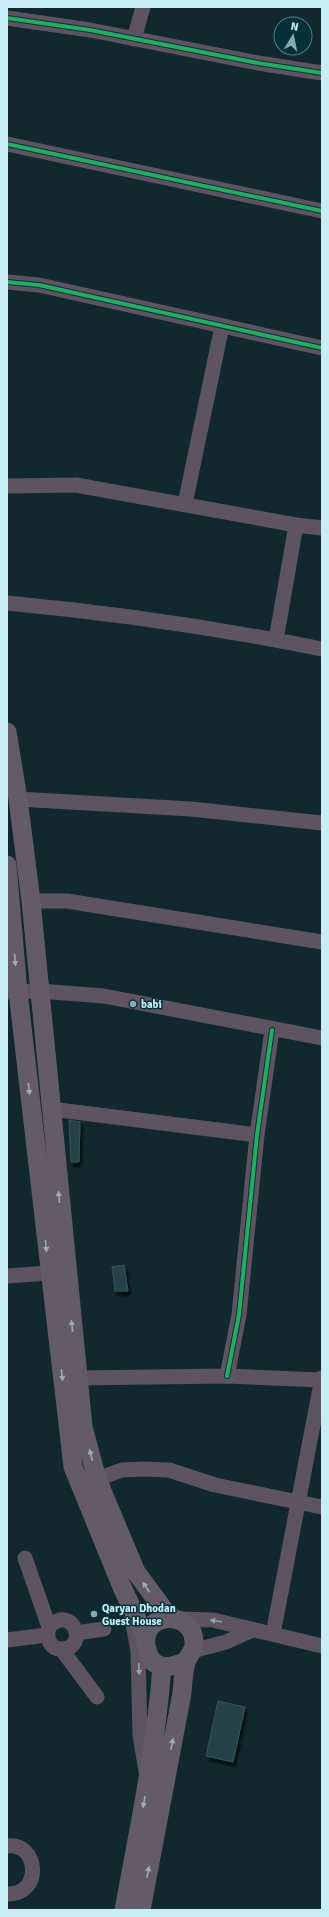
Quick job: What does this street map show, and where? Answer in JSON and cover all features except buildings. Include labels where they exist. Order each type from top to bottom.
[{"type":"main road","points":[[7,732],[18,799],[31,900],[50,1109],[84,1427],[97,1479],[136,1572],[174,1619],[190,1629],[194,1643],[189,1656],[180,1701],[141,1910]]},
{"type":"main road","points":[[7,865],[12,992],[73,1467],[129,1603],[145,1636]]},
{"type":"main road","points":[[174,1619],[154,1623],[145,1636],[144,1643],[150,1658],[162,1666],[175,1667],[189,1656]]},
{"type":"main road","points":[[124,1910],[148,1778],[160,1701],[162,1666]]},
{"type":"street","points":[[134,39],[143,7]]},
{"type":"street","points":[[7,18],[90,30],[258,63],[322,73]]},
{"type":"street","points":[[7,144],[322,212]]},
{"type":"street","points":[[7,282],[39,285],[322,348]]},
{"type":"street","points":[[185,504],[222,326]]},
{"type":"street","points":[[7,486],[76,485],[296,525],[322,528]]},
{"type":"street","points":[[276,640],[296,525]]},
{"type":"street","points":[[7,603],[107,613],[276,640],[322,649]]},
{"type":"street","points":[[18,799],[191,809],[322,823]]},
{"type":"street","points":[[31,900],[67,900],[322,942]]},
{"type":"street","points":[[12,992],[39,991],[104,996],[272,1030],[322,1038]]},
{"type":"street","points":[[227,1376],[239,1315],[257,1135],[272,1030]]},
{"type":"street","points":[[50,1109],[257,1135]]},
{"type":"street","points":[[7,1276],[49,1272]]},
{"type":"street","points":[[78,1378],[227,1376],[322,1379],[299,1504],[272,1634]]},
{"type":"street","points":[[97,1479],[122,1470],[143,1468],[169,1470],[215,1484],[299,1504],[322,1507]]},
{"type":"street","points":[[25,1558],[48,1631],[49,1642],[54,1647],[62,1650],[97,1697]]},
{"type":"street","points":[[129,1603],[138,1651],[140,1735],[148,1778]]},
{"type":"street","points":[[174,1619],[213,1620],[322,1646]]},
{"type":"street","points":[[7,1640],[48,1631],[54,1622],[62,1620],[69,1622],[75,1627],[76,1633],[75,1642],[69,1648],[62,1650]]},
{"type":"street","points":[[76,1633],[104,1629]]},
{"type":"street","points":[[189,1656],[253,1630]]},
{"type":"street","points":[[7,1846],[23,1850],[32,1861],[33,1875],[27,1887],[15,1894],[7,1894]]},
{"type":"cycle path","points":[[7,18],[90,30],[258,63],[322,73]]},
{"type":"cycle path","points":[[7,144],[322,211]]},
{"type":"cycle path","points":[[7,282],[39,285],[322,348]]},
{"type":"cycle path","points":[[227,1376],[239,1315],[257,1135],[272,1030]]},
{"type":"place","name":"babi","points":[[133,1004]]},
{"type":"place","name":"Qaryan Dhodan Guest House","points":[[94,1614]]}]
